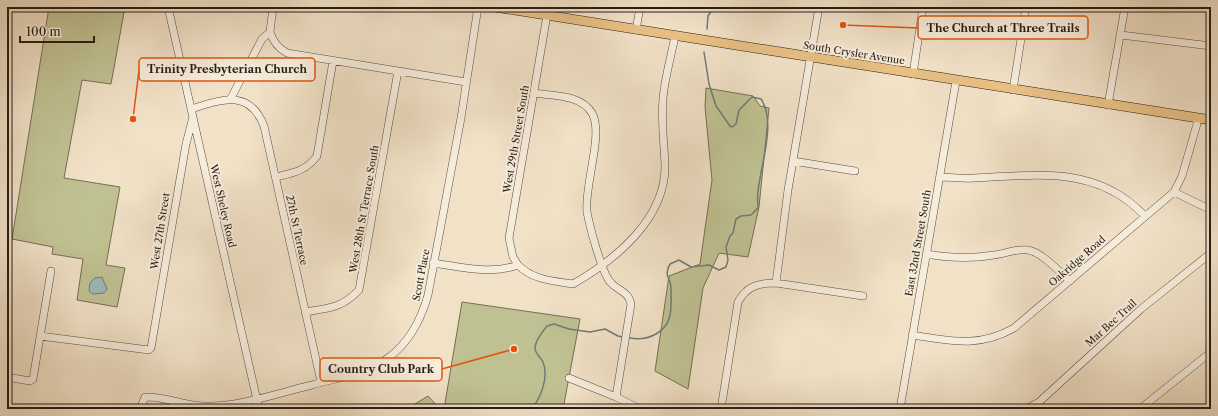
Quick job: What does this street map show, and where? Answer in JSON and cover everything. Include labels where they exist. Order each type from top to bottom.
[{"type":"main road","name":"South Crysler Avenue","points":[[495,7],[1108,105],[1211,120]]},
{"type":"street","points":[[7,12],[8,7]]},
{"type":"street","name":"West Sheley Road","points":[[168,7],[259,409]]},
{"type":"street","points":[[273,7],[270,32],[273,41],[279,48],[287,53],[466,82]]},
{"type":"street","name":"Scott Place","points":[[140,409],[145,397],[156,396],[206,407],[257,399],[369,369],[388,358],[402,346],[415,329],[423,313],[428,295],[478,7]]},
{"type":"street","points":[[636,30],[640,7]]},
{"type":"street","points":[[776,283],[793,161],[819,7]]},
{"type":"street","points":[[913,74],[924,7]]},
{"type":"street","points":[[1013,90],[1026,7]]},
{"type":"street","points":[[1108,105],[1125,7]]},
{"type":"street","name":"West 29th Street South","points":[[518,265],[512,252],[509,238],[547,16]]},
{"type":"street","points":[[191,109],[231,98],[262,39],[270,32]]},
{"type":"street","points":[[1121,35],[1211,46]]},
{"type":"street","points":[[433,263],[493,271],[503,270],[518,265],[527,273],[536,278],[573,284],[620,251],[636,234],[651,214],[660,195],[665,166],[662,128],[663,98],[675,36]]},
{"type":"street","points":[[276,177],[304,169],[312,163],[317,156],[333,61]]},
{"type":"street","name":"West 28th St Terrace South","points":[[305,312],[337,307],[350,300],[359,290],[398,71]]},
{"type":"street","name":"East 32nd Street South","points":[[900,409],[956,81]]},
{"type":"street","points":[[534,93],[576,100],[587,108],[594,119],[596,132],[588,187],[587,207],[602,264],[608,279],[616,289],[626,292],[630,297],[631,304],[616,397]]},
{"type":"street","name":"27th St Terrace","points":[[231,98],[250,106],[261,117],[276,177],[321,382]]},
{"type":"street","name":"West 27th Street","points":[[40,336],[149,350],[154,332],[186,144],[193,116]]},
{"type":"street","name":"Oakridge Road","points":[[912,335],[964,342],[993,338],[1014,328],[1174,192],[1182,176],[1197,124],[1197,118]]},
{"type":"street","points":[[793,161],[855,171]]},
{"type":"street","points":[[940,177],[973,179],[1033,174],[1078,179],[1097,184],[1114,192],[1130,202],[1145,216]]},
{"type":"street","points":[[1174,192],[1211,210]]},
{"type":"street","points":[[926,254],[970,258],[995,255],[1019,249],[1028,250],[1039,254],[1070,281]]},
{"type":"street","name":"Mar Bec Trail","points":[[1026,409],[1039,402],[1141,309],[1211,253]]},
{"type":"street","points":[[7,377],[32,380],[51,271]]},
{"type":"street","points":[[721,409],[738,302],[744,292],[752,285],[776,283],[863,296]]},
{"type":"street","points":[[1140,409],[1211,352]]},
{"type":"street","points":[[569,378],[616,397],[640,409]]},
{"type":"green space","points":[[49,7],[125,7],[111,84],[82,80],[64,178],[120,187],[106,265],[125,268],[117,307],[77,300],[83,259],[52,254],[53,247],[12,239]]},
{"type":"green space","points":[[706,88],[753,96],[760,106],[769,108],[759,207],[748,257],[719,253],[703,288],[688,389],[655,371],[669,276],[700,264],[712,180],[705,107]]},
{"type":"green space","points":[[462,302],[580,319],[563,409],[444,409]]},
{"type":"green space","points":[[428,396],[440,409],[407,409]]},
{"type":"water","points":[[102,277],[107,289],[104,293],[93,294],[89,291],[90,283],[95,278]]},
{"type":"waterway","points":[[707,29],[708,16],[714,7]]},
{"type":"waterway","points":[[630,338],[643,339],[650,337],[662,330],[669,320],[671,308],[671,285],[667,271],[670,264],[679,260],[691,267],[709,265],[719,270],[726,267],[728,260],[726,247],[730,236],[733,233],[736,219],[741,216],[751,215],[758,208],[759,182],[768,132],[766,109],[761,99],[752,97],[739,110],[736,124],[732,127],[730,126],[716,106],[709,84],[704,52]]},
{"type":"waterway","points":[[532,409],[541,393],[545,380],[545,368],[536,352],[535,346],[547,326],[554,324],[569,329],[590,332],[605,329],[623,337]]},
{"type":"place","name":"The Church at Three Trails","points":[[843,25]]},
{"type":"place","name":"Trinity Presbyterian Church","points":[[133,119]]},
{"type":"place","name":"Country Club Park","points":[[514,349]]}]
